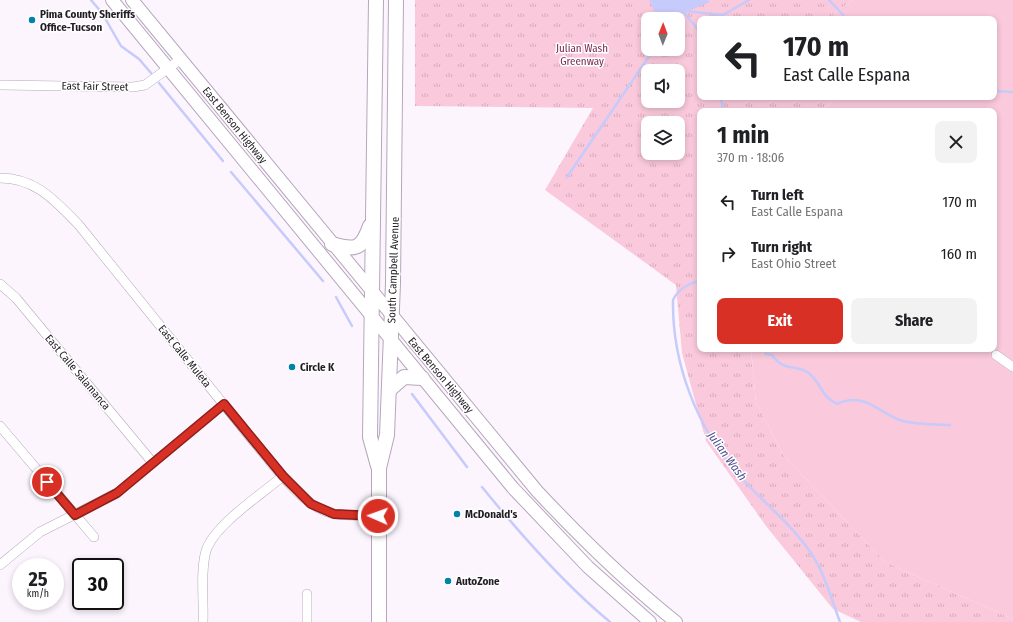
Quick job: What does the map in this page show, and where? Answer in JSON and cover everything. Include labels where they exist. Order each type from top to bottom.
[{"type":"main road","name":"East Benson Highway","points":[[112,0],[513,488],[555,533],[616,594],[650,622]]},
{"type":"main road","name":"East Benson Highway","points":[[132,0],[392,317],[549,504],[600,557],[676,622]]},
{"type":"main road","name":"South Campbell Avenue","points":[[376,0],[370,437],[379,468]]},
{"type":"main road","name":"South Campbell Avenue","points":[[379,622],[379,468],[387,435],[392,317],[397,71],[396,0]]},
{"type":"main road","points":[[332,244],[345,248],[359,245],[365,240],[373,216]]},
{"type":"main road","points":[[389,390],[404,377],[422,378]]},
{"type":"street","name":"East Fair Street","points":[[0,85],[145,86],[181,59]]},
{"type":"street","name":"East Calle Muleta","points":[[0,178],[18,180],[49,195],[78,224],[283,476],[311,504],[334,514],[378,516]]},
{"type":"street","name":"East Calle Salamanca","points":[[0,284],[16,298],[153,463]]},
{"type":"street","points":[[996,355],[1013,367]]},
{"type":"street","points":[[0,565],[40,532],[117,493],[224,404]]},
{"type":"street","points":[[0,426],[94,537]]},
{"type":"street","points":[[203,622],[204,564],[210,542],[222,526],[283,476]]},
{"type":"street","points":[[307,594],[307,622]]},
{"type":"green space","name":"Julian Wash Greenway","points":[[415,0],[853,0],[833,14],[834,16],[697,16],[697,100],[833,100],[825,108],[697,108],[697,352],[751,352],[756,403],[784,456],[885,562],[1013,619],[1013,622],[861,622],[833,609],[766,526],[706,441],[682,353],[676,285],[545,190],[593,108],[415,106]]},
{"type":"green space","points":[[853,0],[1013,0],[1013,619],[885,562],[784,456],[756,403],[751,352],[997,352],[997,108],[825,108],[833,100],[997,100],[997,16],[834,16],[833,14]]},
{"type":"water","points":[[649,0],[707,0],[710,2],[685,12],[655,12]]},
{"type":"waterway","points":[[91,0],[102,13],[121,46],[139,59],[151,73]]},
{"type":"waterway","points":[[685,11],[723,15],[749,0]]},
{"type":"waterway","points":[[829,0],[844,16]]},
{"type":"waterway","name":"Julian Wash","points":[[683,11],[697,28]]},
{"type":"waterway","points":[[567,177],[649,56]]},
{"type":"waterway","points":[[159,83],[223,161]]},
{"type":"waterway","points":[[997,91],[1013,92]]},
{"type":"waterway","name":"Julian Wash","points":[[721,100],[723,108]]},
{"type":"waterway","points":[[231,172],[323,281]]},
{"type":"waterway","name":"Julian Wash","points":[[697,281],[684,287],[673,300],[677,347],[682,370],[698,414],[722,455],[746,483],[794,531],[811,553],[824,578],[840,622]]},
{"type":"waterway","points":[[336,297],[352,326]]},
{"type":"waterway","points":[[766,352],[766,354],[772,355],[781,364],[800,369],[810,374],[827,397],[837,404],[856,400],[872,405],[894,418],[903,421],[921,424],[950,425]]},
{"type":"waterway","points":[[412,394],[467,467]]},
{"type":"waterway","points":[[482,487],[559,575],[610,622]]},
{"type":"place","name":"Pima County Sheriffs Office-Tucson","points":[[32,20]]},
{"type":"place","name":"Circle K","points":[[292,367]]},
{"type":"place","name":"McDonald's","points":[[457,514]]},
{"type":"place","name":"AutoZone","points":[[448,581]]},
{"type":"route","points":[[47,482],[75,515],[117,493],[224,404],[283,476],[311,504],[334,514],[378,516]]}]
